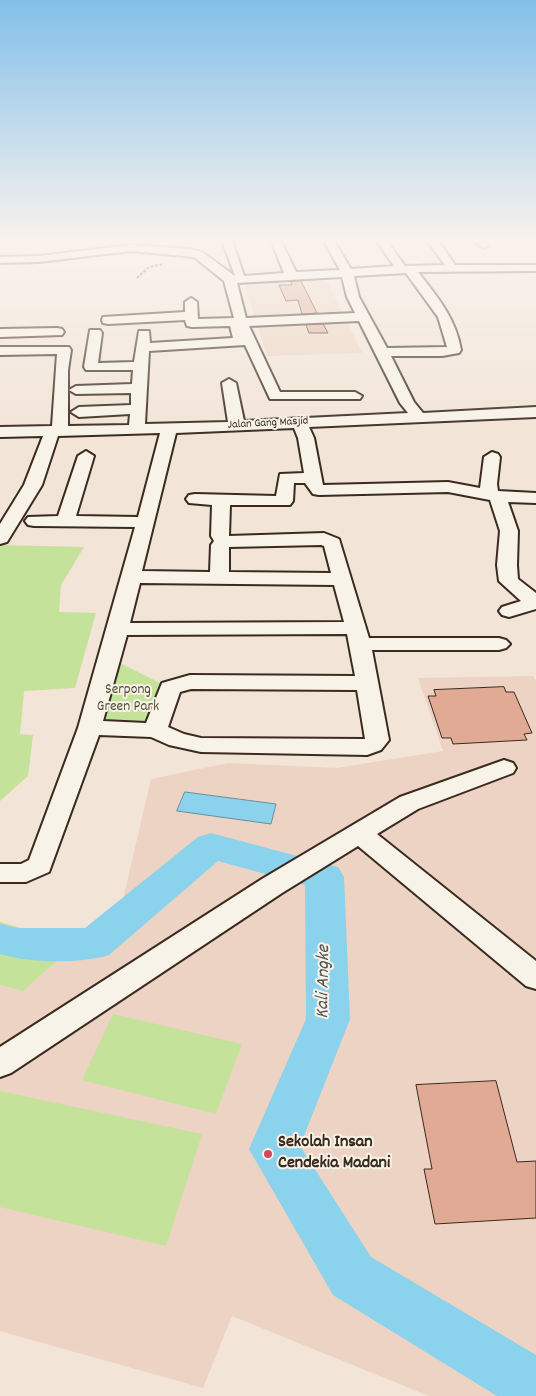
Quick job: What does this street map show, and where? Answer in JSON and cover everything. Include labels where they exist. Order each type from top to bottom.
[{"type":"street","points":[[187,345],[190,308]]},
{"type":"street","points":[[143,347],[241,342],[237,308]]},
{"type":"street","points":[[359,308],[397,380],[406,403],[419,417]]},
{"type":"street","points":[[381,352],[442,352],[454,350],[453,342],[438,308]]},
{"type":"street","points":[[108,320],[190,321],[194,324],[239,324],[363,316]]},
{"type":"street","points":[[239,324],[275,396],[355,396]]},
{"type":"street","points":[[0,333],[57,332]]},
{"type":"street","points":[[137,430],[140,366],[144,332]]},
{"type":"street","points":[[94,334],[91,367],[140,366]]},
{"type":"street","points":[[0,351],[64,350],[56,432],[33,485],[0,538]]},
{"type":"street","points":[[229,383],[237,426]]},
{"type":"street","points":[[76,390],[139,388]]},
{"type":"street","points":[[80,412],[137,409]]},
{"type":"street","name":"Jalan Gang Masjid","points":[[0,432],[169,429],[536,412]]},
{"type":"street","points":[[300,423],[316,488],[326,490],[448,487],[494,495],[536,498]]},
{"type":"street","points":[[0,872],[24,875],[32,872],[40,865],[90,728],[118,630],[169,429]]},
{"type":"street","points":[[65,521],[86,456]]},
{"type":"street","points":[[492,458],[488,484],[509,531],[507,565],[509,582],[536,603]]},
{"type":"street","points":[[195,499],[284,501],[286,478],[314,478]]},
{"type":"street","points":[[221,503],[220,536],[224,542]]},
{"type":"street","points":[[34,521],[144,522]]},
{"type":"street","points":[[90,728],[155,730],[177,740],[201,745],[367,748],[373,745],[377,740],[367,683],[357,636],[332,543],[324,539],[224,542],[220,545],[219,578]]},
{"type":"street","points":[[131,578],[342,580]]},
{"type":"street","points":[[509,611],[536,603]]},
{"type":"street","points":[[118,630],[357,636],[499,644]]},
{"type":"street","points":[[155,730],[170,688],[178,684],[190,682],[367,683]]},
{"type":"street","points":[[0,1064],[272,886],[328,854],[409,803],[504,768]]},
{"type":"street","points":[[359,834],[536,978]]},
{"type":"shaded area","points":[[252,308],[340,308],[362,353],[267,356]]},
{"type":"shaded area","name":"Sekolah Insan Cendekia Madani","points":[[533,676],[536,681],[536,1396],[429,1396],[232,1316],[203,1388],[0,1331],[0,985],[23,991],[122,904],[151,779],[228,763],[337,768],[443,751],[418,678]]},
{"type":"green space","points":[[0,545],[84,547],[61,585],[59,612],[96,613],[75,688],[24,691],[20,734],[33,735],[28,776],[0,801]]},
{"type":"green space","name":"Serpong Green Park","points":[[110,658],[170,688],[155,730],[90,728]]},
{"type":"green space","points":[[0,922],[76,944],[23,991],[0,985]]},
{"type":"green space","points":[[113,1014],[242,1044],[216,1114],[82,1080]]},
{"type":"green space","points":[[0,1091],[202,1134],[166,1246],[0,1207]]},
{"type":"water","points":[[185,792],[276,804],[271,824],[177,811]]},
{"type":"building","points":[[300,308],[315,308],[317,313],[302,314]]},
{"type":"building","points":[[323,324],[328,333],[309,333],[306,325]]},
{"type":"building","points":[[504,687],[506,692],[514,692],[532,733],[524,734],[527,740],[453,744],[451,738],[442,738],[428,696],[436,696],[434,690]]},
{"type":"building","points":[[496,1081],[517,1162],[536,1161],[536,1218],[435,1224],[424,1169],[432,1169],[416,1085]]},
{"type":"waterway","name":"Kali Angke","points":[[0,939],[17,944],[94,944],[211,846],[324,877],[328,1019],[274,1149],[352,1276],[536,1387]]},
{"type":"place","name":"Sekolah Insan Cendekia Madani","points":[[268,1154]]}]
